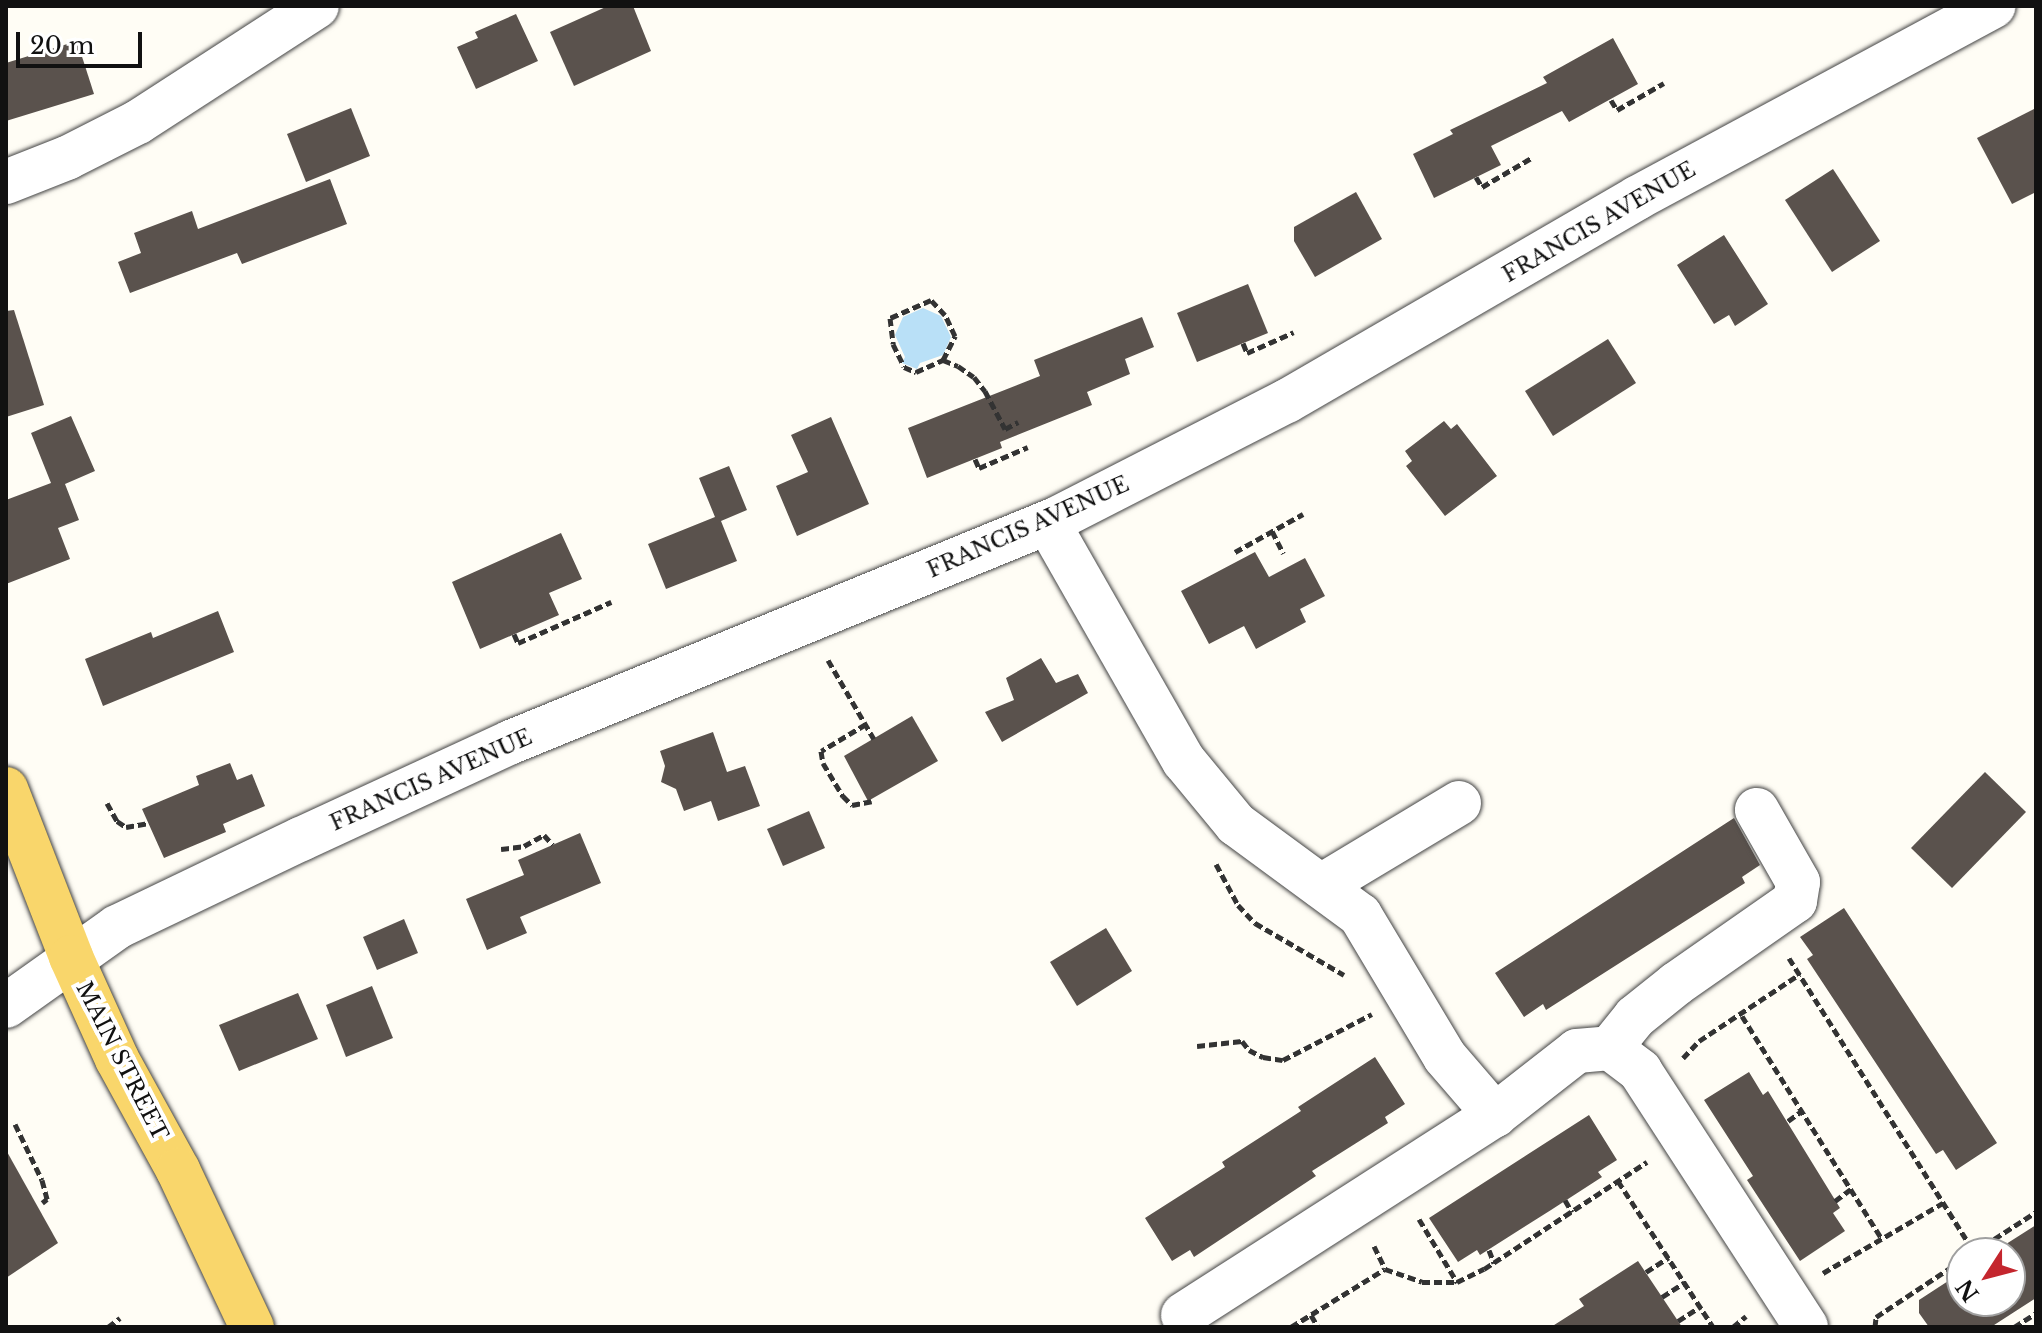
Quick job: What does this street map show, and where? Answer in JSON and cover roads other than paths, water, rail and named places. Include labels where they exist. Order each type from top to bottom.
[{"type":"main road","name":"MAIN STREET","points":[[6,789],[71,957],[117,1059],[178,1170],[252,1327]]},
{"type":"street","points":[[6,182],[67,158],[126,128],[317,6]]},
{"type":"street","name":"FRANCIS AVENUE","points":[[6,1006],[117,927],[511,742],[1048,523],[1287,401],[1637,198],[1994,6]]},
{"type":"street","points":[[1048,523],[1184,761],[1236,824],[1360,915],[1445,1057],[1495,1115]]},
{"type":"street","points":[[1321,886],[1459,803]]},
{"type":"street","points":[[1610,1048],[1635,1017],[1666,992],[1795,901],[1798,882],[1757,810]]},
{"type":"street","points":[[1183,1315],[1495,1115],[1577,1051],[1610,1048],[1640,1071],[1806,1327]]},
{"type":"water","points":[[923,308],[941,316],[951,337],[943,355],[920,363],[917,369],[902,363],[905,357],[895,335],[903,317]]}]
